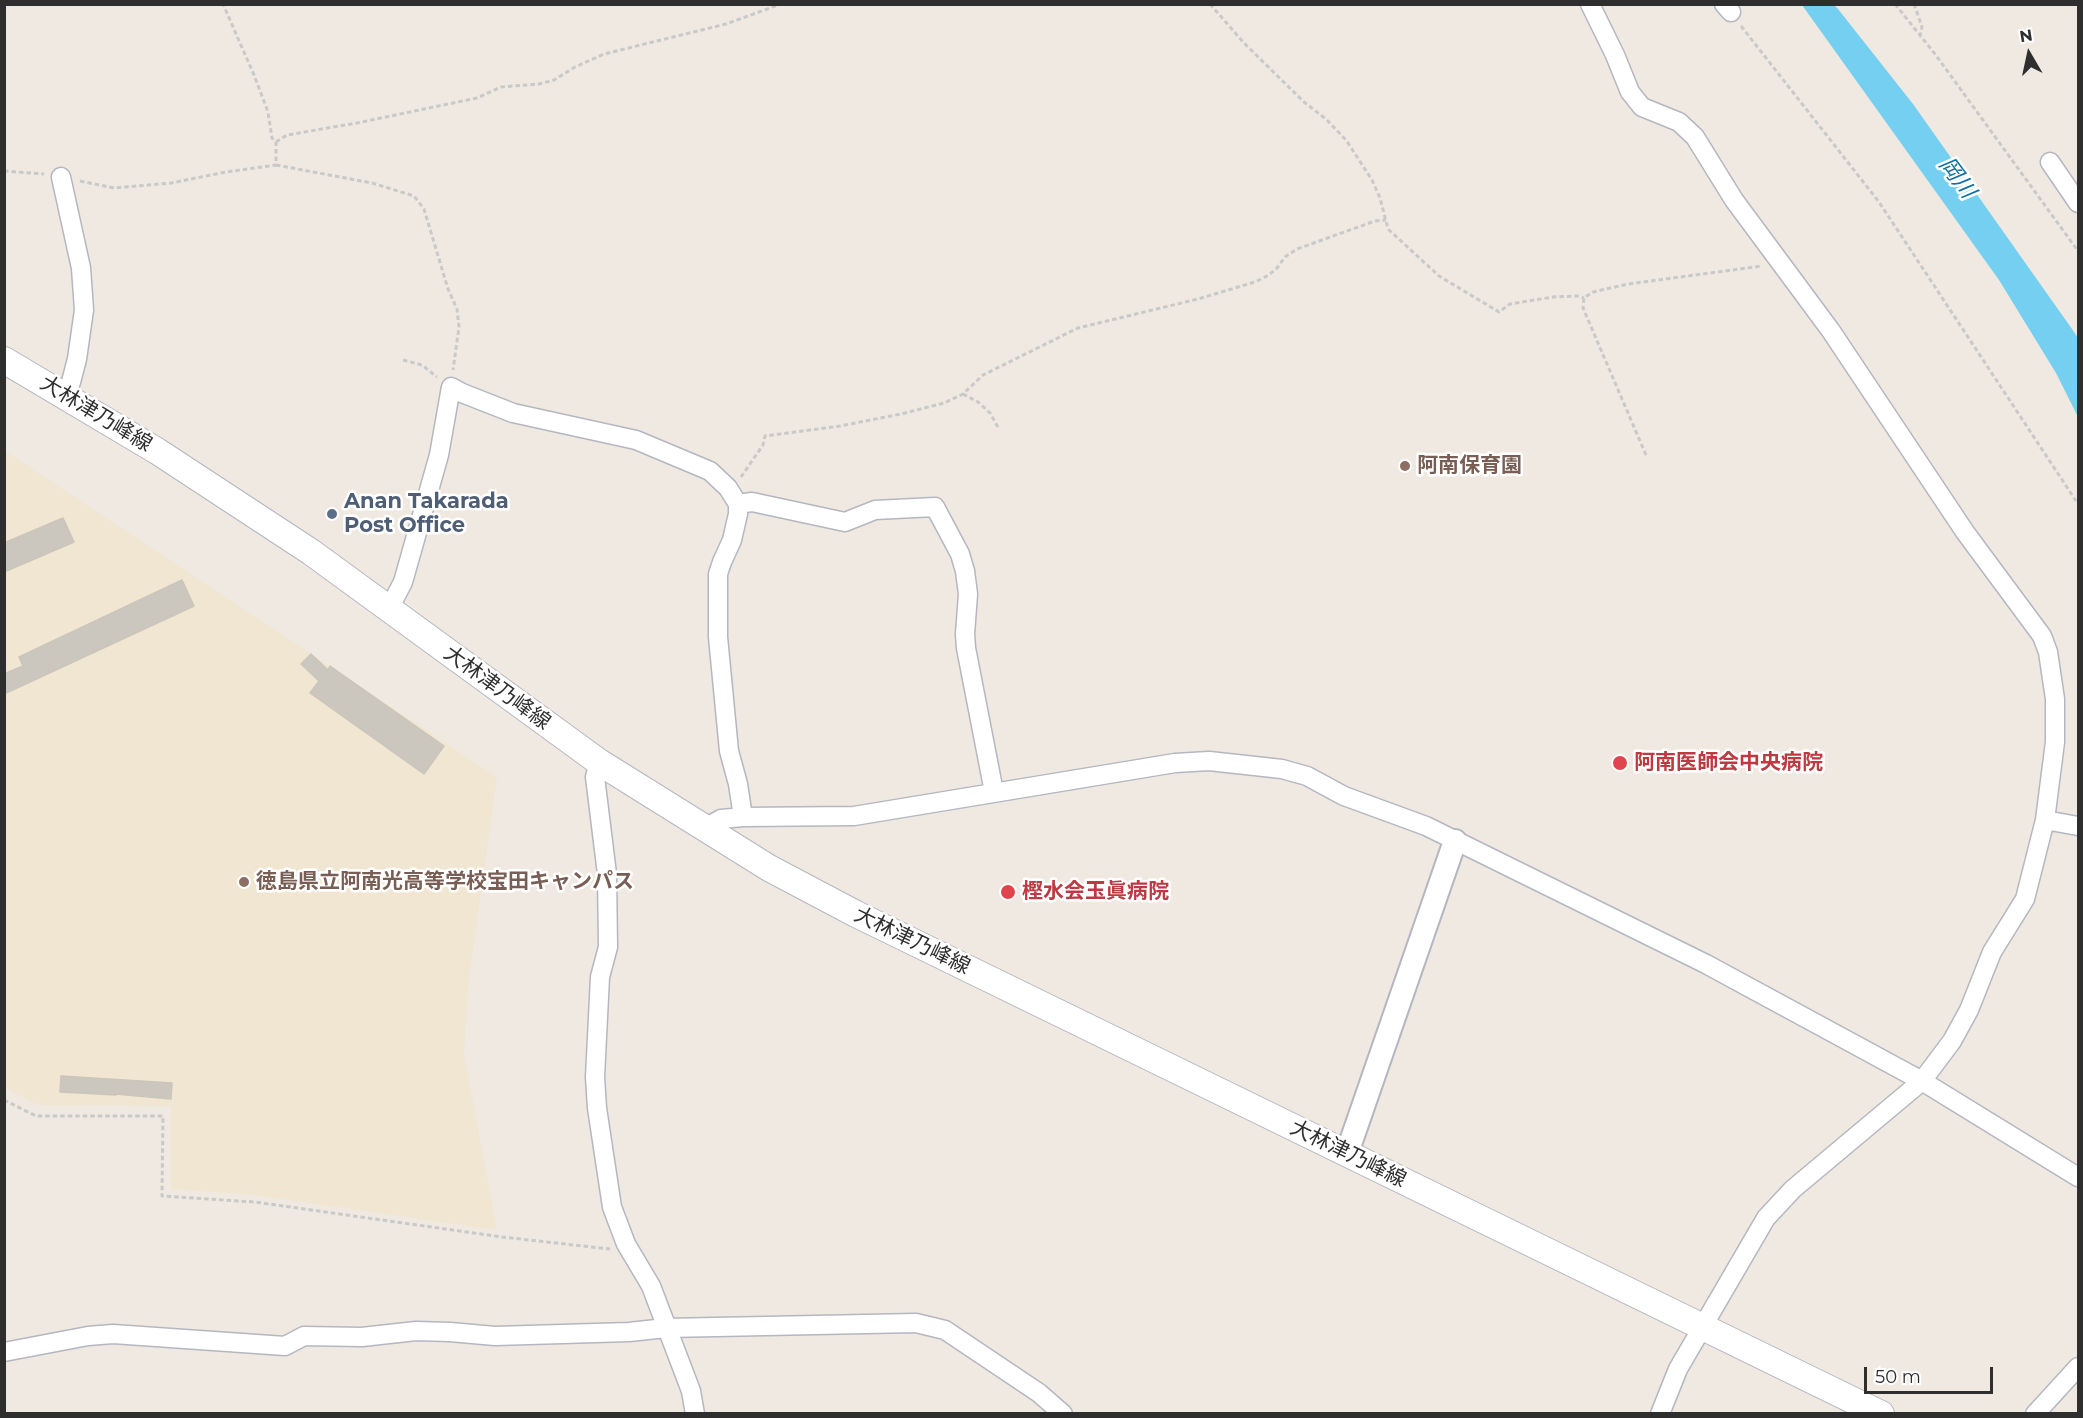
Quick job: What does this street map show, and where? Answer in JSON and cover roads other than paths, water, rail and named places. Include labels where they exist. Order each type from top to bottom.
[{"type":"main road","name":"大林津乃峰線","points":[[4,360],[176,463],[311,552],[599,762],[703,829],[769,868],[856,914],[1881,1413]]},
{"type":"street","points":[[1590,4],[1630,92],[1642,107],[1679,122],[1695,137],[1734,200],[1865,381],[1965,532],[2044,641],[2055,699],[2055,742],[2045,820],[2025,899],[1992,952],[1969,1010],[1952,1041],[1922,1082],[1793,1189],[1766,1218],[1678,1369],[1660,1413]]},
{"type":"street","points":[[2050,162],[2079,203]]},
{"type":"street","points":[[61,177],[81,268],[84,310],[72,382],[65,396]]},
{"type":"street","points":[[389,609],[403,582],[439,454],[451,387],[513,413],[636,441],[710,471],[728,488],[738,504],[732,540],[718,574],[718,637],[729,751],[738,784],[743,817]]},
{"type":"street","points":[[738,504],[752,502],[845,522],[875,510],[935,507],[960,554],[964,571],[968,594],[966,648],[994,792]]},
{"type":"street","points":[[703,829],[721,819],[743,817],[854,816],[1175,763],[1209,760],[1282,769],[1307,776],[1344,795],[1426,826],[1706,964],[1922,1082],[2079,1177]]},
{"type":"street","points":[[599,762],[595,777],[607,874],[608,947],[600,977],[595,1077],[597,1108],[612,1207],[626,1244],[651,1286],[691,1391],[695,1413]]},
{"type":"street","points":[[2045,820],[2079,826]]},
{"type":"street","points":[[1347,1153],[1455,841]]},
{"type":"street","points":[[4,1352],[88,1336],[113,1334],[285,1347],[304,1336],[362,1337],[416,1331],[495,1336],[629,1332],[666,1328],[916,1323],[945,1330],[1039,1393],[1063,1413]]},
{"type":"street","points":[[2035,1413],[2079,1367]]},
{"type":"water","name":"岡川","points":[[1802,5],[1834,5],[1838,9],[1913,104],[2072,329],[2078,338],[2078,417],[2056,373],[1999,280]]},
{"type":"place","name":"阿南保育園","points":[[1405,466]]},
{"type":"place","name":"Anan Takarada Post Office","points":[[332,514]]},
{"type":"place","name":"阿南医師会中央病院","points":[[1620,763]]},
{"type":"place","name":"徳島県立阿南光高等学校宝田キャンパス","points":[[244,882]]},
{"type":"place","name":"樫水会玉眞病院","points":[[1008,892]]}]
